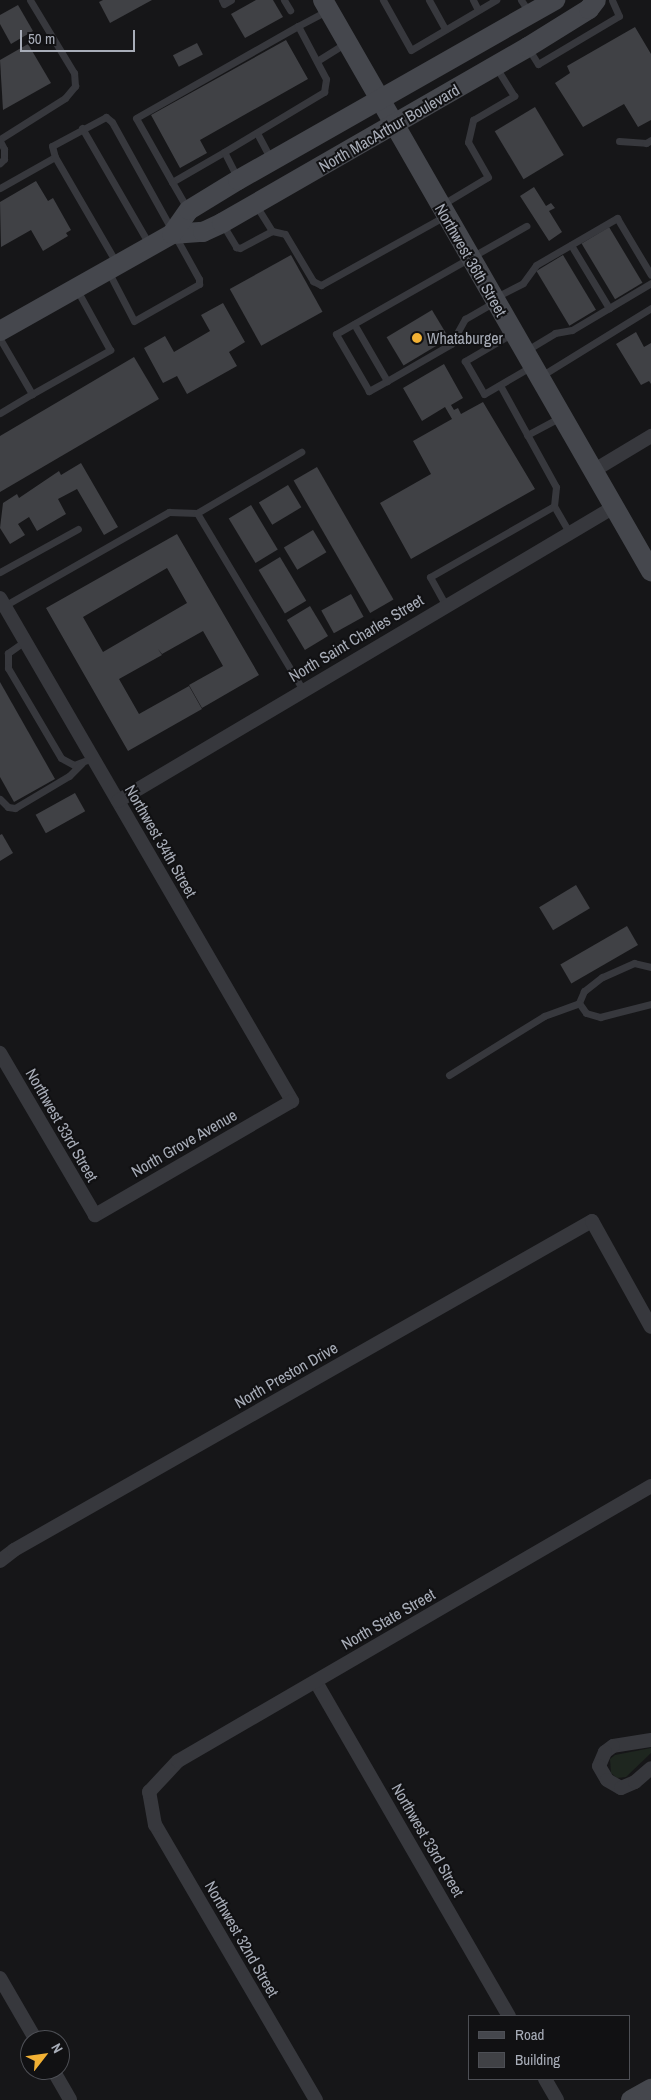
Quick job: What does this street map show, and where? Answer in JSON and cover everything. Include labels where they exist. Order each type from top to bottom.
[{"type":"main road","name":"North MacArthur Boulevard","points":[[172,234],[189,210],[238,180],[379,99],[525,7],[555,0]]},
{"type":"main road","name":"North MacArthur Boulevard","points":[[0,331],[172,234],[203,232],[222,223],[394,126],[528,47],[589,9],[596,0]]},
{"type":"main road","name":"Northwest 36th Street","points":[[326,5],[346,43],[651,571]]},
{"type":"main road","points":[[632,2100],[651,2089]]},
{"type":"street","points":[[593,470],[651,436]]},
{"type":"street","name":"North Saint Charles Street","points":[[118,801],[445,604],[614,507]]},
{"type":"street","name":"Northwest 34th Street","points":[[2,602],[25,641],[87,761],[118,801],[292,1100]]},
{"type":"street","name":"Northwest 33rd Street","points":[[0,1053],[94,1216]]},
{"type":"street","name":"North Grove Avenue","points":[[94,1216],[292,1100]]},
{"type":"street","name":"North Preston Drive","points":[[0,1561],[14,1550],[592,1221],[651,1327]]},
{"type":"street","name":"North State Street","points":[[149,1792],[178,1761],[651,1486]]},
{"type":"street","name":"Northwest 33rd Street","points":[[316,1682],[508,2015]]},
{"type":"street","points":[[651,1740],[613,1746],[605,1752],[599,1766],[607,1780],[621,1788],[635,1782],[651,1768]]},
{"type":"street","name":"Northwest 32nd Street","points":[[149,1792],[155,1825],[316,2100]]},
{"type":"street","points":[[0,1978],[30,2030]]},
{"type":"street","points":[[59,2080],[70,2100]]},
{"type":"street","points":[[546,2080],[557,2100]]},
{"type":"lane","points":[[0,163],[4,159],[4,149],[0,140],[65,98],[75,86],[74,73],[30,0]]},
{"type":"lane","points":[[222,0],[224,4],[230,0]]},
{"type":"lane","points":[[284,0],[290,10]]},
{"type":"lane","points":[[384,0],[411,50],[496,0]]},
{"type":"lane","points":[[428,0],[445,29]]},
{"type":"lane","points":[[473,0],[478,10]]},
{"type":"lane","points":[[528,47],[538,64],[619,16],[612,0]]},
{"type":"lane","points":[[189,210],[136,118],[298,26],[326,5]]},
{"type":"lane","points":[[172,182],[324,92],[326,79],[298,26]]},
{"type":"lane","points":[[317,61],[346,43]]},
{"type":"lane","points":[[222,223],[236,246],[240,248],[272,231],[285,234],[314,281],[321,285],[443,211],[488,177],[468,142],[473,120],[514,96],[496,66]]},
{"type":"lane","points":[[106,117],[112,122],[172,234],[199,278],[196,288],[134,322],[112,267],[55,157],[52,146],[82,128],[106,117]]},
{"type":"lane","points":[[82,128],[150,246]]},
{"type":"lane","points":[[257,133],[272,161]]},
{"type":"lane","points":[[619,141],[646,143],[651,140]]},
{"type":"lane","points":[[224,152],[238,180]]},
{"type":"lane","points":[[0,188],[55,157]]},
{"type":"lane","points":[[255,203],[272,231]]},
{"type":"lane","points":[[526,226],[336,334],[369,391],[451,344],[464,319],[523,283],[536,266],[617,218],[651,275]]},
{"type":"lane","points":[[571,245],[609,308]]},
{"type":"lane","points":[[513,333],[465,361],[484,394],[532,365],[609,308],[651,284]]},
{"type":"lane","points":[[0,413],[110,350],[75,288]]},
{"type":"lane","points":[[532,365],[651,308]]},
{"type":"lane","points":[[354,324],[387,381]]},
{"type":"lane","points":[[0,339],[32,394]]},
{"type":"lane","points":[[500,385],[556,487],[554,506],[569,532]]},
{"type":"lane","points":[[527,435],[562,416]]},
{"type":"lane","points":[[2,602],[169,512],[196,512],[301,452]]},
{"type":"lane","points":[[445,604],[430,577],[554,506]]},
{"type":"lane","points":[[196,512],[303,690]]},
{"type":"lane","points":[[0,572],[78,530]]},
{"type":"lane","points":[[25,641],[4,653],[8,668],[61,758],[74,765],[87,761]]},
{"type":"lane","points":[[0,799],[8,808],[14,808],[69,776],[87,761]]},
{"type":"lane","points":[[449,1075],[544,1016],[579,1003],[584,991],[602,977],[634,963],[651,967]]},
{"type":"lane","points":[[579,1003],[586,1013],[600,1017],[651,1004]]},
{"type":"shaded area","points":[[651,1748],[651,1753],[626,1777],[617,1778],[611,1773],[610,1759],[615,1755]]},
{"type":"building","points":[[103,0],[152,0],[110,23],[99,2]]},
{"type":"building","points":[[256,0],[273,0],[283,17],[245,38],[231,14]]},
{"type":"building","points":[[18,5],[33,31],[11,44],[0,24],[0,15]]},
{"type":"building","points":[[635,27],[651,54],[651,120],[638,127],[624,104],[583,127],[555,83],[570,73],[567,66]]},
{"type":"building","points":[[286,40],[308,79],[200,140],[207,153],[180,168],[151,115]]},
{"type":"building","points":[[197,43],[203,55],[179,67],[173,55]]},
{"type":"building","points":[[28,44],[51,83],[3,110],[0,60]]},
{"type":"building","points":[[535,107],[564,155],[524,179],[495,131]]},
{"type":"building","points":[[36,181],[48,201],[53,198],[71,230],[66,233],[68,236],[43,251],[31,230],[1,247],[0,202]]},
{"type":"building","points":[[534,187],[546,206],[551,203],[555,208],[549,211],[562,232],[549,241],[520,196]]},
{"type":"building","points":[[609,227],[642,283],[615,299],[582,243]]},
{"type":"building","points":[[291,255],[323,312],[261,346],[230,289]]},
{"type":"building","points":[[563,255],[596,310],[569,326],[536,271]]},
{"type":"building","points":[[223,303],[245,342],[229,352],[237,366],[187,394],[177,376],[163,383],[144,348],[165,336],[174,352],[210,331],[201,315]]},
{"type":"building","name":"Whataburger","points":[[432,310],[449,338],[404,366],[387,337]]},
{"type":"building","points":[[636,332],[644,347],[651,343],[651,384],[649,381],[641,385],[616,344]]},
{"type":"building","points":[[134,357],[159,399],[0,492],[0,436]]},
{"type":"building","points":[[444,364],[463,398],[451,405],[454,410],[458,408],[461,414],[483,402],[535,489],[411,559],[380,503],[431,474],[413,441],[452,419],[445,407],[422,421],[403,388]]},
{"type":"building","points":[[81,463],[118,527],[104,535],[77,489],[58,499],[66,514],[37,531],[29,517],[18,524],[25,535],[10,544],[0,528],[3,503],[17,494],[19,498],[59,471],[61,475]]},
{"type":"building","points":[[317,467],[394,600],[370,613],[294,480]]},
{"type":"building","points":[[288,485],[301,507],[272,525],[259,503]]},
{"type":"building","points":[[251,505],[278,550],[255,563],[229,518]]},
{"type":"building","points":[[313,530],[326,552],[297,570],[284,548]]},
{"type":"building","points":[[177,534],[259,675],[202,708],[189,685],[223,666],[203,631],[162,654],[158,649],[162,655],[119,679],[139,714],[189,686],[202,709],[128,751],[46,608]],"holes":[[[167,568],[187,603],[103,652],[83,617]]]},
{"type":"building","points":[[280,557],[306,601],[285,614],[259,570]]},
{"type":"building","points":[[351,594],[364,617],[334,633],[321,610]]},
{"type":"building","points":[[310,606],[328,636],[305,650],[287,620]]},
{"type":"building","points":[[0,682],[55,779],[14,802],[0,777]]},
{"type":"building","points":[[75,793],[85,811],[46,833],[36,815]]},
{"type":"building","points":[[2,834],[13,853],[0,861],[0,835]]},
{"type":"building","points":[[576,885],[590,908],[553,930],[539,907]]},
{"type":"building","points":[[627,926],[638,945],[571,984],[560,964]]},
{"type":"place","name":"Whataburger","points":[[417,338]]}]
